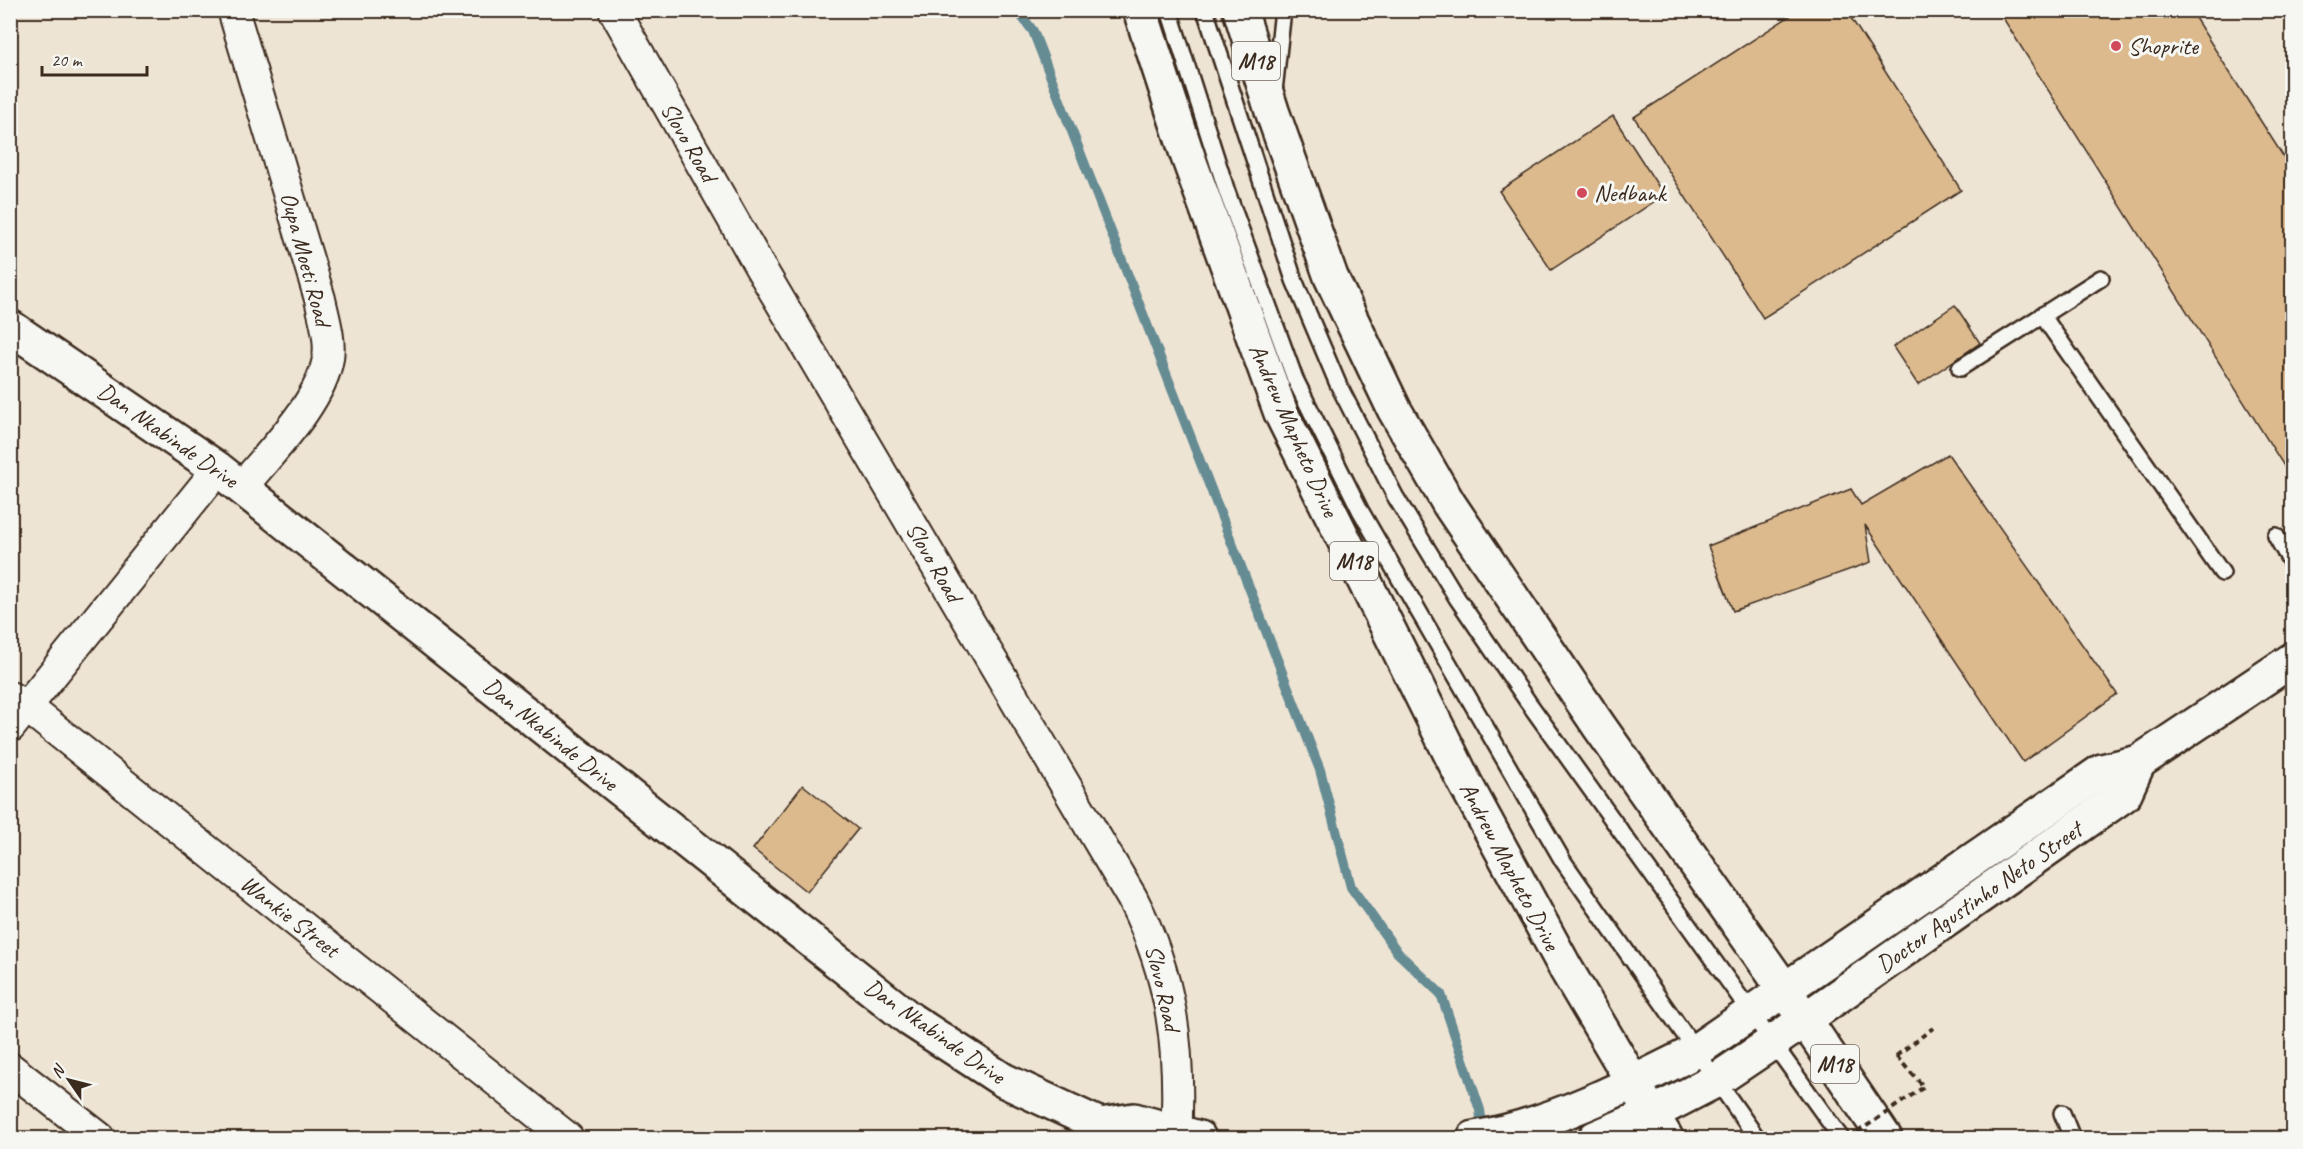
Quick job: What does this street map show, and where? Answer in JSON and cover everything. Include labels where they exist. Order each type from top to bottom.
[{"type":"street","name":"Oupa Moeti Road","points":[[16,710],[230,478],[308,406],[321,383],[328,357],[327,328],[233,10]]},
{"type":"street","name":"Slovo Road","points":[[614,10],[760,267],[1132,898],[1150,933],[1170,1004],[1184,1137]]},
{"type":"street","name":"Andrew Mapheto Drive","points":[[1140,10],[1191,165],[1281,412],[1466,783],[1566,969],[1632,1083]]},
{"type":"street","name":"M18","points":[[1240,10],[1272,111],[1331,277],[1394,409],[1449,504],[1599,726],[1784,989],[1885,1138]]},
{"type":"street","name":"Dan Nkabinde Drive","points":[[10,327],[230,478],[911,1020],[1003,1080],[1107,1132],[1134,1120],[1184,1137]]},
{"type":"street","name":"Doctor Agustinho Neto Street","points":[[1784,989],[2102,771],[2139,762],[2292,660]]},
{"type":"street","name":"Wankie Street","points":[[16,710],[568,1138]]},
{"type":"street","name":"Doctor Agustinho Neto Street","points":[[1804,1019],[2124,795],[2139,762]]},
{"type":"street","points":[[1474,1138],[1550,1117],[1632,1083],[1694,1052],[1784,989]]},
{"type":"street","points":[[1594,1138],[1659,1126],[1715,1081],[1804,1019]]},
{"type":"street","points":[[10,1068],[100,1138]]},
{"type":"street","name":"M18","points":[[1632,1083],[1659,1126]]},
{"type":"lane","points":[[1169,10],[1227,192],[1295,379],[1360,510],[1563,861],[1694,1052],[1757,1138]]},
{"type":"lane","points":[[1205,10],[1294,280],[1338,384],[1395,496],[1457,598],[1528,702],[1841,1138]]},
{"type":"lane","points":[[1272,111],[1283,10]]},
{"type":"lane","points":[[1960,368],[2100,278]]},
{"type":"lane","points":[[2042,315],[2222,573]]},
{"type":"lane","points":[[2276,536],[2292,564]]},
{"type":"lane","points":[[2062,1113],[2072,1138]]},
{"type":"path","points":[[1849,1138],[1924,1087],[1896,1056],[1933,1028]]},
{"type":"building","points":[[1799,10],[1846,10],[1961,190],[1763,318],[1634,117]]},
{"type":"building","points":[[1998,10],[2190,10],[2292,170],[2292,479]]},
{"type":"building","name":"Nedbank","points":[[1613,116],[1664,195],[1551,270],[1499,191]]},
{"type":"building","points":[[1955,305],[1980,343],[1918,385],[1893,347]]},
{"type":"building","points":[[1948,454],[2117,694],[2023,762],[1865,525],[1871,562],[1733,611],[1708,546],[1851,489],[1861,505]]},
{"type":"building","points":[[803,785],[858,829],[807,892],[753,849]]},
{"type":"waterway","points":[[1017,10],[1033,31],[1320,770],[1351,887],[1398,953],[1441,994],[1480,1110],[1483,1132]]},
{"type":"place","name":"Shoprite","points":[[2116,46]]},
{"type":"place","name":"Nedbank","points":[[1582,193]]}]
